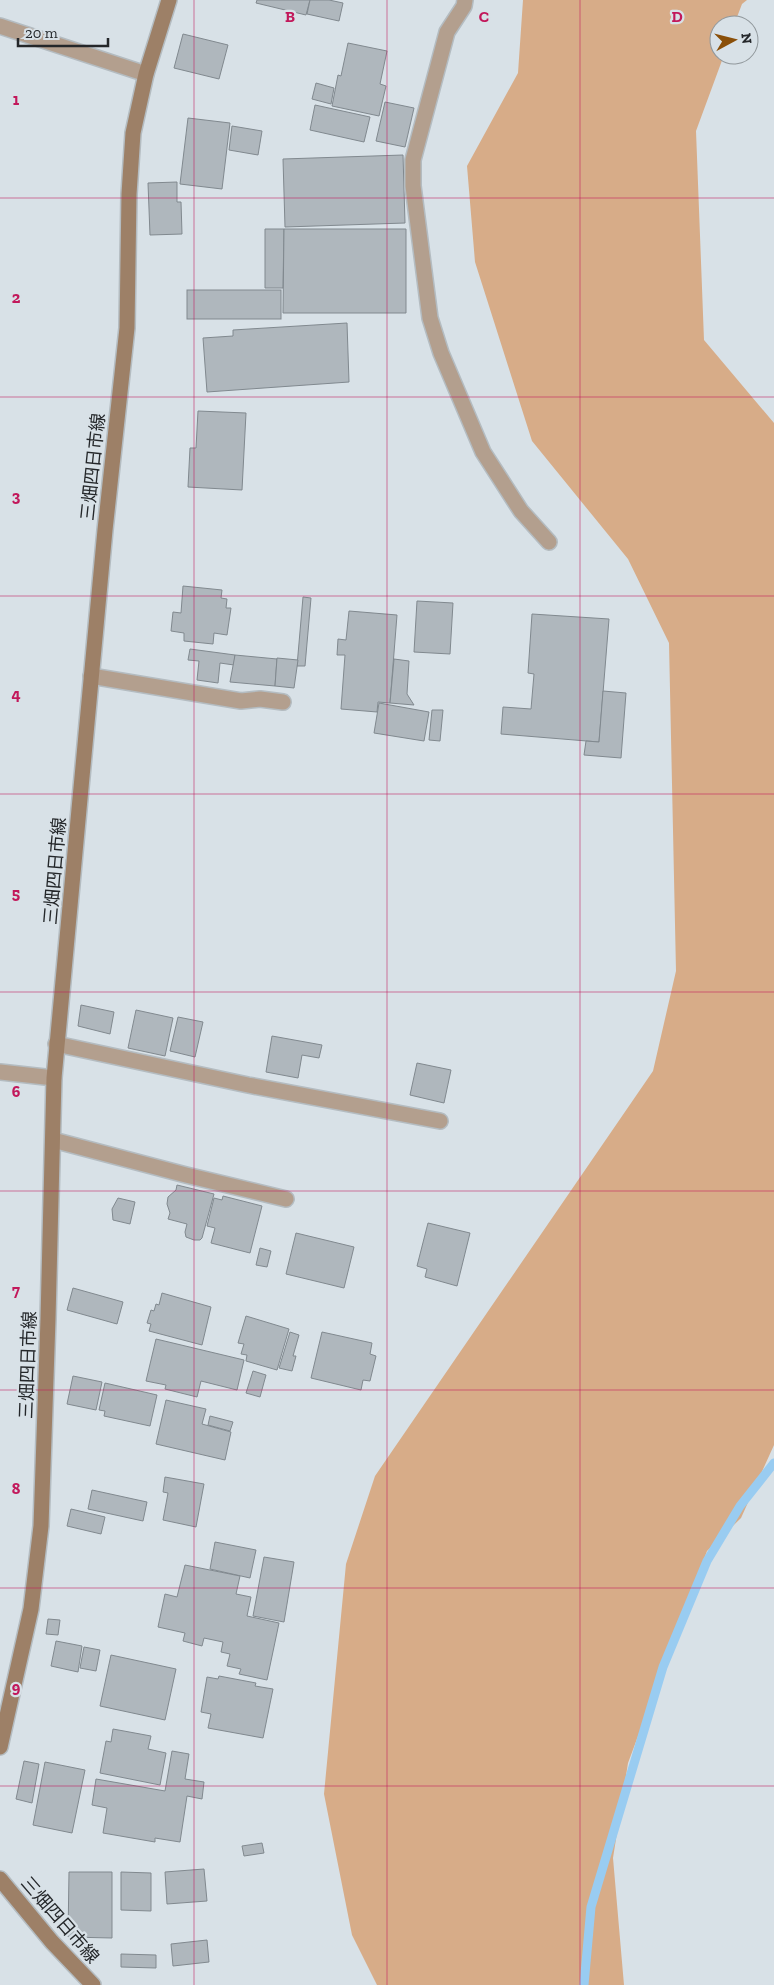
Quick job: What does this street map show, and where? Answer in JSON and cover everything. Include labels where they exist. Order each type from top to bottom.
[{"type":"main road","name":"三畑四日市線","points":[[0,1747],[32,1609],[41,1526],[56,1044],[67,951],[105,530],[127,328],[129,194],[133,133],[146,74],[169,0]]},
{"type":"main road","name":"三畑四日市線","points":[[0,1879],[52,1942],[93,1985]]},
{"type":"street","points":[[466,0],[446,32],[413,160],[413,186],[430,318],[441,353],[483,452],[521,511],[549,542]]},
{"type":"street","points":[[0,26],[146,74]]},
{"type":"street","points":[[91,676],[241,701],[260,699],[283,702]]},
{"type":"street","points":[[56,1044],[248,1085],[440,1121]]},
{"type":"street","points":[[0,1072],[54,1078]]},
{"type":"street","points":[[53,1140],[286,1199]]},
{"type":"shaded area","points":[[523,0],[747,0],[742,4],[738,15],[709,15],[709,65],[720,65],[696,131],[704,340],[774,423],[774,1445],[741,1518],[707,1551],[628,1763],[613,1858],[624,1985],[377,1985],[352,1935],[324,1794],[346,1564],[375,1476],[653,1071],[676,971],[669,643],[628,559],[532,441],[475,262],[467,166],[518,73]]},
{"type":"building","points":[[257,0],[310,0],[306,15],[256,3]]},
{"type":"building","points":[[310,0],[329,0],[343,3],[339,21],[307,14]]},
{"type":"building","points":[[183,34],[228,45],[219,79],[174,68]]},
{"type":"building","points":[[348,43],[387,51],[380,84],[386,86],[379,116],[332,106],[338,75],[341,76]]},
{"type":"building","points":[[316,83],[334,88],[331,104],[312,99]]},
{"type":"building","points":[[385,102],[414,108],[405,147],[376,141]]},
{"type":"building","points":[[315,105],[370,117],[364,142],[310,130]]},
{"type":"building","points":[[188,118],[230,123],[222,189],[180,184]]},
{"type":"building","points":[[232,126],[262,131],[258,155],[229,150]]},
{"type":"building","points":[[403,155],[405,223],[285,227],[283,159]]},
{"type":"building","points":[[177,182],[177,202],[181,202],[182,234],[150,235],[148,183]]},
{"type":"building","points":[[265,229],[284,229],[283,288],[265,288]]},
{"type":"building","points":[[284,229],[406,229],[406,313],[283,313]]},
{"type":"building","points":[[187,290],[281,290],[281,319],[187,319]]},
{"type":"building","points":[[347,323],[349,382],[207,392],[203,338],[233,336],[233,330]]},
{"type":"building","points":[[198,411],[246,413],[242,490],[188,487],[190,448],[196,448]]},
{"type":"building","points":[[183,586],[222,590],[221,598],[227,599],[226,608],[231,608],[227,635],[214,633],[213,644],[184,641],[184,633],[171,631],[173,612],[181,613]]},
{"type":"building","points":[[303,597],[311,598],[305,666],[297,666]]},
{"type":"building","points":[[417,601],[453,603],[450,654],[414,652]]},
{"type":"building","points":[[349,611],[397,615],[390,703],[378,702],[377,712],[341,709],[345,655],[337,655],[338,639],[346,640]]},
{"type":"building","points":[[532,614],[609,619],[599,742],[501,734],[503,707],[531,709],[534,674],[528,673]]},
{"type":"building","points":[[190,649],[235,655],[234,665],[220,663],[218,683],[197,680],[199,661],[188,660]]},
{"type":"building","points":[[235,655],[277,659],[275,686],[230,682]]},
{"type":"building","points":[[277,658],[298,660],[294,688],[275,686]]},
{"type":"building","points":[[394,659],[409,661],[407,694],[414,705],[390,703]]},
{"type":"building","points":[[603,691],[626,693],[621,758],[584,755],[586,741],[599,742]]},
{"type":"building","points":[[379,703],[429,712],[424,741],[374,733]]},
{"type":"building","points":[[432,710],[443,710],[440,741],[429,740]]},
{"type":"building","points":[[81,1005],[114,1012],[110,1034],[78,1026]]},
{"type":"building","points":[[136,1010],[173,1018],[165,1056],[128,1048]]},
{"type":"building","points":[[178,1017],[203,1022],[195,1057],[170,1051]]},
{"type":"building","points":[[272,1036],[322,1045],[319,1058],[302,1055],[298,1078],[266,1072]]},
{"type":"building","points":[[417,1063],[451,1070],[444,1103],[410,1095]]},
{"type":"building","points":[[177,1185],[214,1194],[200,1240],[186,1237],[187,1224],[168,1219],[170,1213],[167,1204],[168,1197],[176,1190]]},
{"type":"building","points":[[223,1196],[262,1206],[250,1253],[211,1243],[215,1228],[207,1226],[214,1198],[222,1200]]},
{"type":"building","points":[[118,1198],[135,1202],[130,1224],[113,1220],[112,1209]]},
{"type":"building","points":[[428,1223],[470,1233],[457,1286],[425,1277],[427,1269],[417,1266]]},
{"type":"building","points":[[296,1233],[354,1247],[344,1288],[286,1274]]},
{"type":"building","points":[[260,1248],[271,1251],[267,1267],[256,1265]]},
{"type":"building","points":[[73,1288],[123,1302],[117,1324],[67,1310]]},
{"type":"building","points":[[162,1293],[211,1307],[202,1345],[149,1331],[151,1324],[147,1323],[151,1310],[154,1311],[156,1304],[159,1305]]},
{"type":"building","points":[[246,1316],[289,1329],[277,1370],[246,1361],[247,1355],[241,1354],[244,1344],[238,1343]]},
{"type":"building","points":[[290,1332],[299,1335],[293,1356],[296,1356],[292,1371],[279,1368]]},
{"type":"building","points":[[322,1332],[372,1343],[370,1354],[376,1356],[370,1381],[363,1380],[361,1390],[311,1378]]},
{"type":"building","points":[[156,1339],[244,1360],[237,1390],[201,1381],[197,1397],[165,1389],[166,1385],[146,1381]]},
{"type":"building","points":[[253,1371],[266,1375],[260,1397],[246,1393]]},
{"type":"building","points":[[73,1376],[102,1382],[96,1410],[67,1404]]},
{"type":"building","points":[[105,1383],[157,1395],[150,1426],[104,1416],[105,1411],[99,1410]]},
{"type":"building","points":[[166,1400],[206,1409],[202,1424],[231,1432],[225,1460],[156,1444]]},
{"type":"building","points":[[210,1416],[233,1422],[230,1431],[208,1425]]},
{"type":"building","points":[[165,1477],[204,1484],[196,1527],[163,1520],[168,1493],[163,1492]]},
{"type":"building","points":[[92,1490],[147,1502],[143,1521],[88,1509]]},
{"type":"building","points":[[71,1509],[105,1517],[101,1534],[67,1526]]},
{"type":"building","points":[[215,1542],[256,1550],[250,1578],[210,1569]]},
{"type":"building","points":[[264,1557],[294,1562],[284,1622],[253,1616]]},
{"type":"building","points":[[185,1565],[240,1576],[236,1594],[251,1597],[247,1616],[279,1623],[267,1680],[239,1674],[241,1669],[227,1666],[230,1654],[221,1652],[223,1642],[204,1638],[202,1646],[183,1641],[185,1633],[158,1627],[165,1594],[177,1597]]},
{"type":"building","points":[[48,1619],[60,1620],[58,1635],[46,1634]]},
{"type":"building","points":[[56,1641],[82,1646],[78,1672],[51,1666]]},
{"type":"building","points":[[84,1647],[100,1650],[96,1671],[80,1668]]},
{"type":"building","points":[[111,1655],[176,1669],[165,1720],[100,1706]]},
{"type":"building","points":[[219,1676],[256,1683],[255,1686],[273,1689],[263,1738],[208,1728],[211,1714],[201,1712],[207,1677],[218,1679]]},
{"type":"building","points":[[113,1729],[151,1736],[148,1749],[166,1753],[160,1785],[100,1773],[106,1741],[111,1742]]},
{"type":"building","points":[[172,1751],[189,1754],[185,1779],[204,1782],[202,1799],[187,1796],[180,1842],[155,1838],[155,1842],[103,1833],[107,1808],[92,1805],[96,1779],[165,1791]]},
{"type":"building","points":[[24,1761],[39,1764],[32,1803],[16,1799]]},
{"type":"building","points":[[45,1762],[85,1770],[72,1833],[33,1825]]},
{"type":"building","points":[[262,1843],[264,1853],[244,1856],[242,1846]]},
{"type":"building","points":[[204,1869],[207,1901],[167,1904],[165,1872]]},
{"type":"building","points":[[69,1872],[112,1872],[112,1938],[68,1937]]},
{"type":"building","points":[[121,1872],[151,1873],[151,1911],[121,1910]]},
{"type":"building","points":[[207,1940],[209,1962],[173,1966],[171,1944]]},
{"type":"building","points":[[121,1954],[156,1955],[156,1968],[121,1967]]},
{"type":"waterway","points":[[584,1985],[591,1907],[663,1667],[707,1561],[740,1506],[774,1463]]}]
